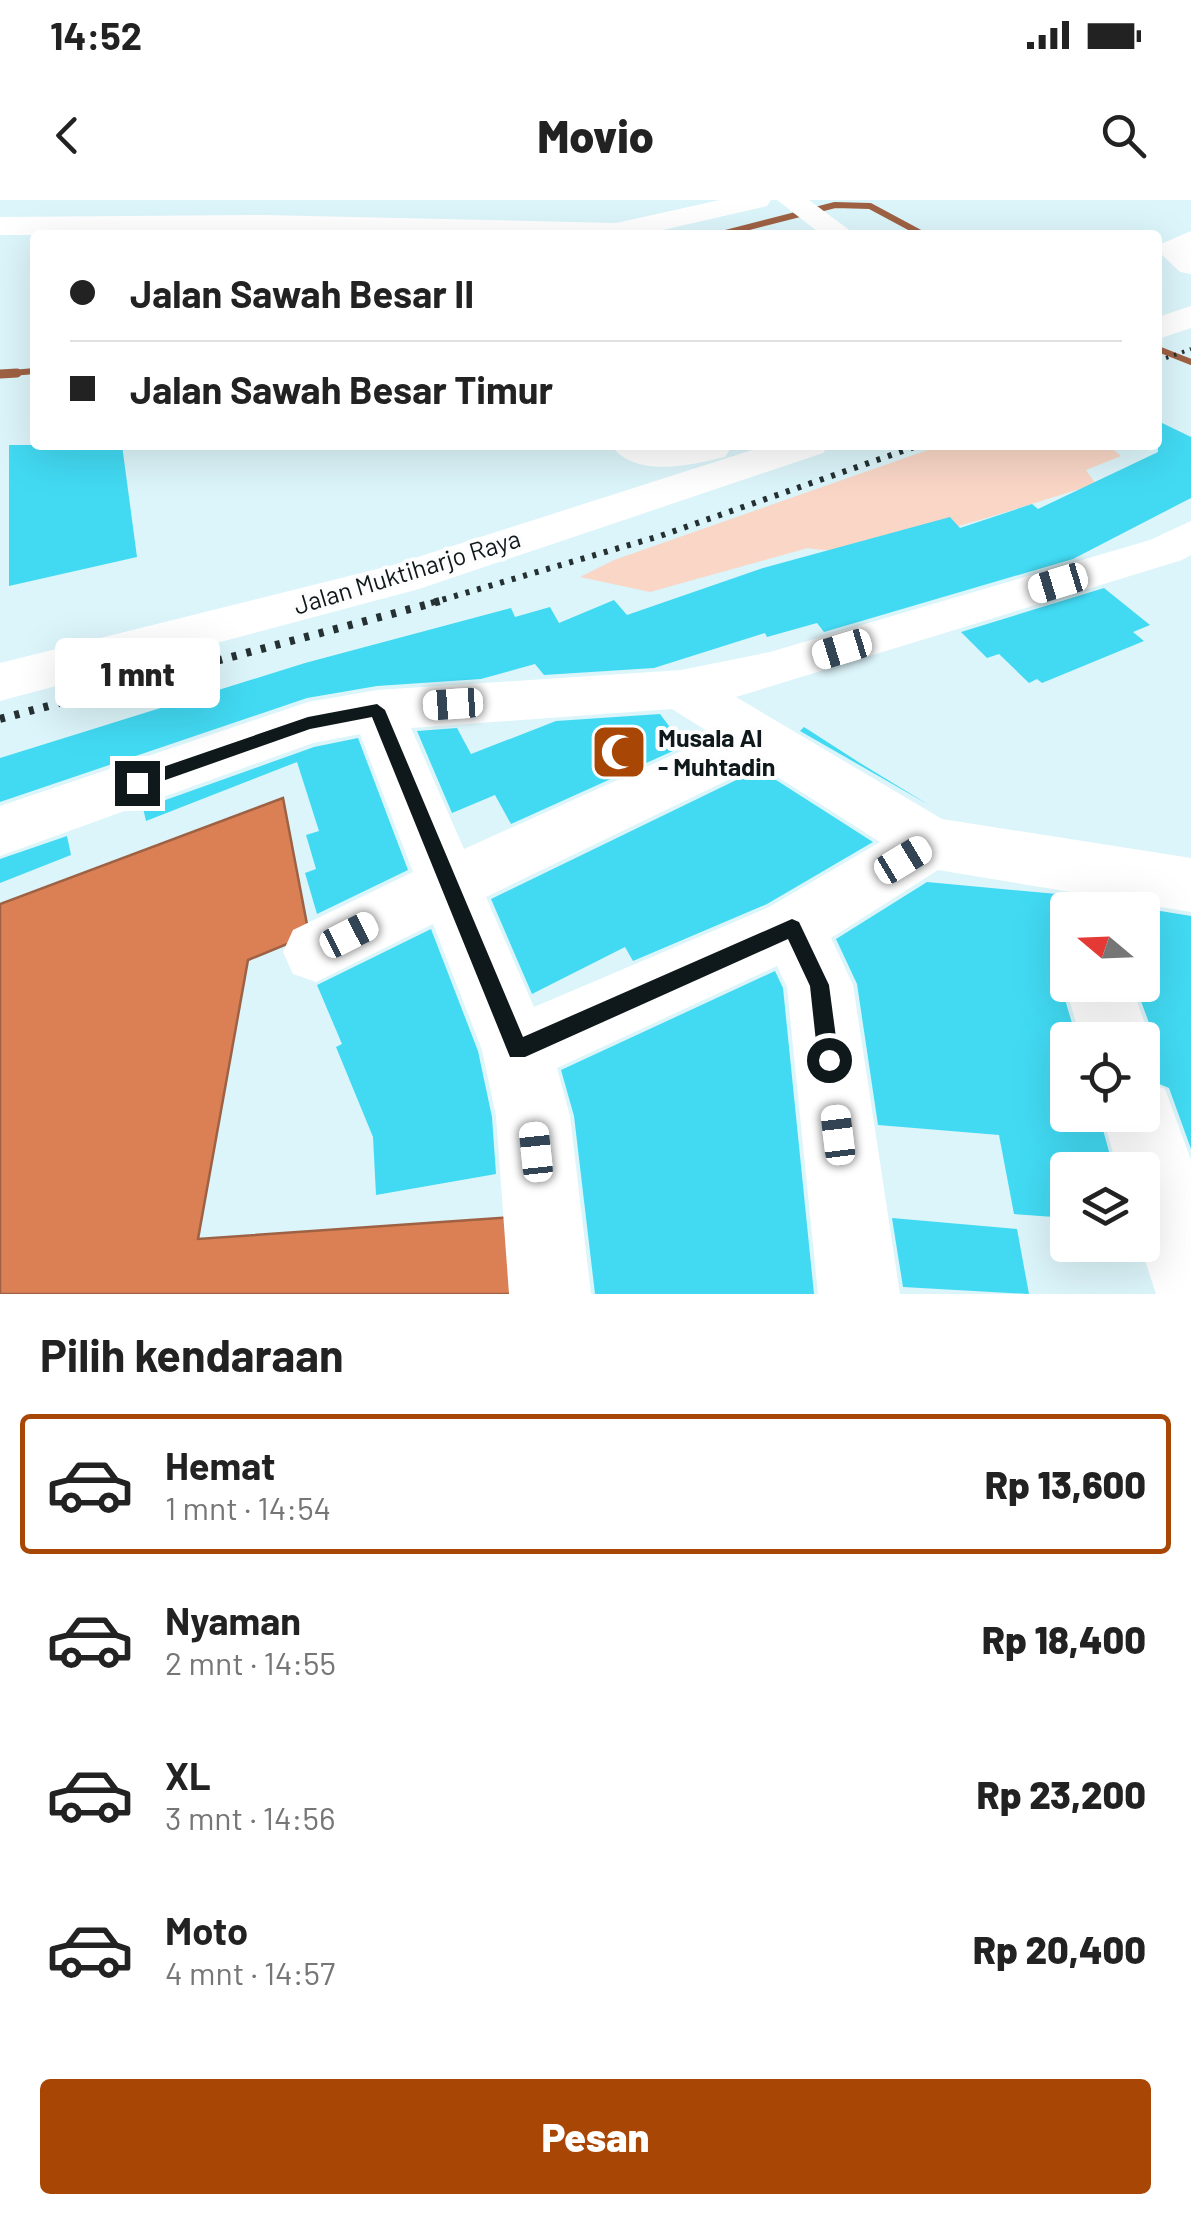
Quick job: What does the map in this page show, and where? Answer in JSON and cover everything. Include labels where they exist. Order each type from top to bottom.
[{"type":"street","points":[[264,224],[295,200]]},
{"type":"street","points":[[625,230],[756,200]]},
{"type":"street","points":[[791,200],[833,229]]},
{"type":"street","points":[[0,226],[264,224],[528,230]]},
{"type":"street","points":[[1191,240],[1172,250],[1191,265]]},
{"type":"street","points":[[1162,327],[1191,316]]},
{"type":"street","points":[[640,450],[647,454],[716,455]]},
{"type":"street","name":"Jalan Muktiharjo Raya","points":[[0,682],[402,578],[716,455],[762,450]]},
{"type":"street","points":[[0,831],[308,723],[377,710],[681,689],[770,671],[1166,550],[1191,534]]},
{"type":"street","points":[[681,689],[931,843],[1067,887],[1191,886]]},
{"type":"street","points":[[377,710],[518,1050],[533,1116],[550,1294]]},
{"type":"street","points":[[316,952],[449,884],[762,739]]},
{"type":"street","points":[[518,1050],[792,928],[931,843]]},
{"type":"street","points":[[792,928],[820,985],[859,1294]]},
{"type":"street","points":[[1144,1132],[1191,1279]]},
{"type":"shaded area","points":[[928,450],[1114,450],[1121,456],[1086,470],[1096,484],[870,547],[808,548],[650,592],[580,577],[614,560]]},
{"type":"shaded area","points":[[283,798],[309,935],[248,960],[198,1239],[515,1217],[510,1294],[0,1294],[0,904]]},
{"type":"building","points":[[1162,423],[1191,437],[1191,498],[1073,559],[824,632],[817,623],[767,637],[765,633],[654,668],[544,675],[535,664],[481,679],[377,686],[307,698],[0,802],[0,758],[305,663],[511,608],[515,617],[550,607],[559,623],[614,600],[627,615],[763,568],[950,517],[960,528],[1032,504],[1038,509],[1162,450]]},
{"type":"building","points":[[9,445],[30,445],[30,450],[123,450],[137,557],[9,586]]},
{"type":"building","points":[[1104,588],[1150,625],[1133,632],[1144,641],[1042,683],[1037,679],[1029,683],[999,654],[987,658],[961,632]]},
{"type":"building","points":[[660,714],[684,746],[511,824],[495,795],[452,813],[417,731],[457,728],[471,754],[556,721]]},
{"type":"building","points":[[804,727],[860,763],[929,805],[800,731]]},
{"type":"building","points":[[358,738],[408,870],[317,914],[305,873],[316,869],[306,835],[319,831],[297,762],[146,821],[143,808],[314,747]]},
{"type":"building","points":[[759,769],[873,842],[767,904],[633,961],[625,947],[532,994],[491,899]]},
{"type":"building","points":[[67,836],[71,855],[0,883],[0,859]]},
{"type":"building","points":[[927,882],[1050,893],[1050,1002],[1066,1002],[1072,1022],[1050,1022],[1050,1132],[1104,1132],[1109,1152],[1050,1152],[1050,1217],[1014,1214],[999,1135],[878,1125],[857,984],[836,939]]},
{"type":"building","points":[[1160,911],[1191,916],[1191,1149],[1169,1088],[1160,1084],[1160,1022],[1149,1022],[1141,1002],[1160,1002]]},
{"type":"building","points":[[431,929],[478,1051],[492,1117],[496,1174],[376,1195],[373,1137],[336,1047],[342,1044],[317,985]]},
{"type":"building","points":[[775,971],[783,988],[814,1294],[595,1294],[574,1116],[561,1070]]},
{"type":"building","points":[[892,1218],[1017,1229],[1029,1294],[903,1287]]},
{"type":"waterway","points":[[738,230],[835,205],[870,206],[915,230]]},
{"type":"waterway","points":[[1162,351],[1191,362]]},
{"type":"waterway","points":[[17,373],[0,374],[30,371]]},
{"type":"railway","points":[[1162,360],[1191,349]]},
{"type":"railway","points":[[431,603],[660,536],[906,450]]},
{"type":"railway","points":[[0,719],[440,601]]},
{"type":"place","name":"Musala Al - Muhtadin","points":[[619,752]]},
{"type":"route","points":[[137,783],[308,723],[377,710],[518,1050],[792,928],[820,985],[829,1060]]}]
